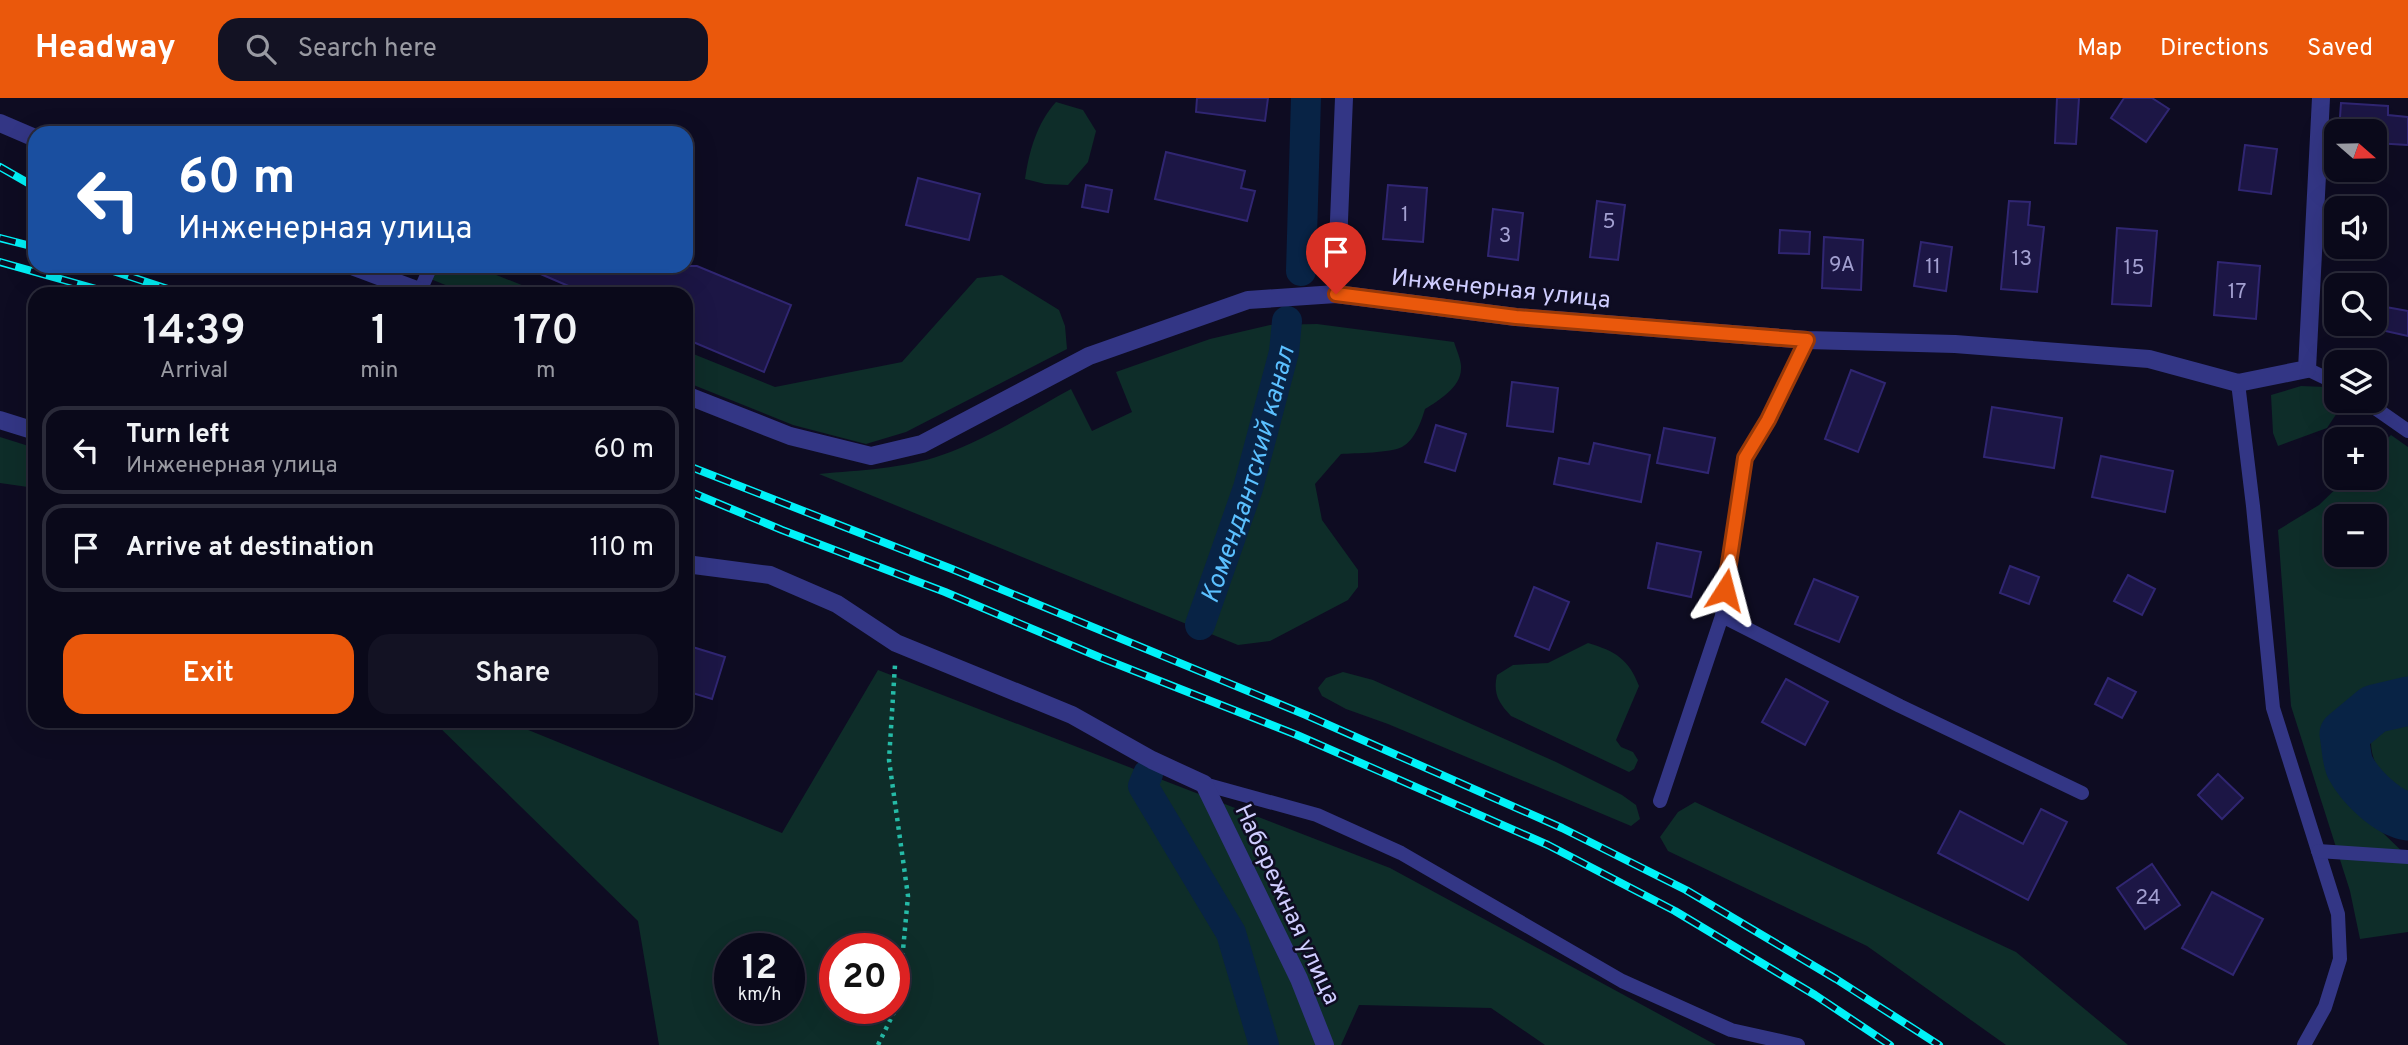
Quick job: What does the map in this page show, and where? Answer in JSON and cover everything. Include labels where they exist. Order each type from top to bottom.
[{"type":"street","points":[[1336,294],[1344,98]]},
{"type":"street","points":[[2306,369],[2320,98]]},
{"type":"street","points":[[0,123],[28,135]]},
{"type":"street","points":[[371,273],[408,287]]},
{"type":"street","name":"Инженерная улица","points":[[693,399],[789,436],[871,456],[922,444],[1089,356],[1248,300],[1336,294],[1516,317],[1807,340],[1955,344],[2149,359],[2238,383],[2306,369]]},
{"type":"street","points":[[0,420],[28,429]]},
{"type":"street","points":[[693,565],[770,575],[837,604],[896,643],[1072,715],[1152,760],[1204,783]]},
{"type":"street","name":"Набережная улица","points":[[1204,783],[1299,979],[1325,1045]]},
{"type":"lane","points":[[1660,801],[1722,616],[1745,458],[1768,420],[1807,340]]},
{"type":"lane","points":[[2306,369],[2324,377]]},
{"type":"lane","points":[[2238,383],[2273,708],[2338,914],[2340,959],[2325,1007],[2304,1045]]},
{"type":"lane","points":[[2382,413],[2408,431]]},
{"type":"lane","points":[[1722,616],[1900,706],[2082,793]]},
{"type":"lane","points":[[1204,783],[1317,815],[1401,853],[1622,981],[1731,1030],[1798,1045]]},
{"type":"lane","points":[[2318,851],[2408,857]]},
{"type":"path","points":[[878,1045],[898,1004],[908,896],[889,760],[896,643]]},
{"type":"green space","points":[[1056,102],[1083,110],[1096,131],[1088,162],[1068,185],[1045,184],[1025,179],[1035,138]]},
{"type":"green space","points":[[416,273],[492,273],[526,287],[450,287]]},
{"type":"green space","points":[[1002,275],[1059,310],[1065,326],[1067,349],[906,432],[866,444],[793,425],[693,385],[693,354],[775,387],[902,362],[977,278]]},
{"type":"green space","points":[[1317,324],[1454,342],[1460,359],[1460,376],[1442,398],[1425,409],[1417,430],[1407,444],[1390,450],[1341,454],[1315,484],[1322,520],[1358,570],[1358,587],[1348,600],[1270,641],[1238,645],[819,474],[897,466],[942,455],[992,433],[1071,389],[1092,431],[1132,412],[1116,372],[1210,339],[1270,325]]},
{"type":"green space","points":[[2301,386],[2324,387],[2324,413],[2337,413],[2324,429],[2278,446],[2273,433],[2271,395]]},
{"type":"green space","points":[[2391,435],[2408,447],[2408,689],[2370,703],[2338,730],[2343,766],[2359,810],[2408,857],[2408,932],[2360,939],[2350,891],[2291,706],[2278,530],[2319,505],[2335,490],[2387,490],[2387,439]]},
{"type":"green space","points":[[0,437],[28,446],[28,487],[0,483]]},
{"type":"green space","points":[[1588,643],[1620,657],[1631,669],[1639,686],[1616,740],[1621,747],[1633,752],[1638,760],[1634,769],[1629,772],[1511,716],[1498,697],[1497,675],[1513,665],[1548,663]]},
{"type":"green space","points":[[878,670],[1390,868],[1716,1045],[1545,1045],[1491,1008],[1359,1005],[1341,1045],[659,1045],[638,921],[440,728],[523,728],[782,833]]},
{"type":"green space","points":[[1343,672],[1373,680],[1556,762],[1622,795],[1636,805],[1640,819],[1631,826],[1346,709],[1322,696],[1318,688],[1326,678]]},
{"type":"green space","points":[[2408,712],[2408,800],[2393,788],[2380,772],[2371,743],[2373,731],[2384,714]]},
{"type":"green space","points":[[1695,802],[2016,952],[2128,1045],[2006,1045],[1867,946],[1668,851],[1660,837],[1678,812]]},
{"type":"building","points":[[1197,98],[1268,98],[1265,121],[1196,112]]},
{"type":"building","points":[[2057,98],[2079,98],[2076,144],[2055,143]]},
{"type":"building","points":[[2124,98],[2152,98],[2169,109],[2146,142],[2111,118]]},
{"type":"building","points":[[2341,103],[2388,106],[2388,115],[2408,117],[2408,145],[2387,144],[2387,119],[2340,119]]},
{"type":"building","points":[[2245,145],[2277,149],[2271,194],[2239,190]]},
{"type":"building","points":[[1166,152],[1245,171],[1241,188],[1255,191],[1247,221],[1155,199]]},
{"type":"building","points":[[918,178],[980,194],[969,240],[906,225]]},
{"type":"building","points":[[1086,185],[1112,190],[1108,212],[1082,207]]},
{"type":"building","points":[[1388,185],[1427,188],[1423,242],[1383,239]]},
{"type":"building","points":[[1597,201],[1625,205],[1618,260],[1590,257]]},
{"type":"building","points":[[2009,201],[2030,202],[2028,225],[2044,227],[2037,292],[2001,289]]},
{"type":"building","points":[[1493,209],[1523,213],[1518,260],[1488,256]]},
{"type":"building","points":[[2117,228],[2157,231],[2151,306],[2112,304]]},
{"type":"building","points":[[1780,230],[1810,232],[1809,254],[1779,253]]},
{"type":"building","points":[[1824,237],[1863,240],[1861,290],[1822,288]]},
{"type":"building","points":[[1921,242],[1952,247],[1946,291],[1914,286]]},
{"type":"building","points":[[2218,262],[2260,266],[2256,319],[2214,315]]},
{"type":"building","points":[[693,266],[697,266],[791,305],[764,372],[693,342],[693,287],[571,287],[538,273],[693,273]]},
{"type":"building","points":[[2387,307],[2408,311],[2408,336],[2387,331]]},
{"type":"building","points":[[1851,370],[1885,383],[1858,452],[1825,439]]},
{"type":"building","points":[[1512,382],[1558,388],[1553,432],[1507,426]]},
{"type":"building","points":[[1992,407],[2062,418],[2054,468],[1984,457]]},
{"type":"building","points":[[1436,425],[1466,434],[1455,471],[1425,462]]},
{"type":"building","points":[[1664,428],[1715,438],[1708,473],[1657,463]]},
{"type":"building","points":[[1594,443],[1650,455],[1641,502],[1554,484],[1559,458],[1589,464]]},
{"type":"building","points":[[2101,456],[2173,471],[2165,512],[2092,497]]},
{"type":"building","points":[[1657,543],[1701,552],[1691,597],[1648,588]]},
{"type":"building","points":[[2010,566],[2039,577],[2029,604],[2000,593]]},
{"type":"building","points":[[2128,575],[2155,589],[2142,615],[2114,601]]},
{"type":"building","points":[[1814,579],[1858,597],[1839,642],[1795,624]]},
{"type":"building","points":[[1534,587],[1569,602],[1549,650],[1515,636]]},
{"type":"building","points":[[693,647],[725,657],[712,699],[693,693]]},
{"type":"building","points":[[2108,678],[2136,692],[2122,718],[2095,704]]},
{"type":"building","points":[[1786,679],[1828,702],[1805,745],[1762,722]]},
{"type":"building","points":[[2218,774],[2243,798],[2222,819],[2198,795]]},
{"type":"building","points":[[2041,809],[2067,822],[2028,900],[1938,853],[1960,811],[2023,844]]},
{"type":"building","points":[[2152,864],[2180,905],[2145,929],[2117,888]]},
{"type":"building","points":[[2212,892],[2263,919],[2233,975],[2182,948]]},
{"type":"waterway","name":"Комендантский канал","points":[[1301,271],[1306,98]]},
{"type":"waterway","name":"Комендантский канал","points":[[1200,625],[1248,488],[1284,352],[1287,321]]},
{"type":"waterway","points":[[2408,701],[2374,709],[2344,734],[2349,763],[2360,782],[2391,810],[2408,816]]},
{"type":"waterway","name":"Комендантский канал","points":[[1148,774],[1143,786],[1231,933],[1264,1045]]},
{"type":"railway","points":[[0,167],[28,183]]},
{"type":"railway","points":[[0,238],[28,245]]},
{"type":"railway","points":[[0,262],[28,270]]},
{"type":"railway","points":[[39,273],[89,287]]},
{"type":"railway","points":[[119,273],[162,287]]},
{"type":"railway","points":[[693,468],[952,569],[1306,715],[1562,828],[1686,890],[1836,979],[1939,1045]]},
{"type":"railway","points":[[693,493],[1297,735],[1548,845],[1675,911],[1815,995],[1890,1045]]},
{"type":"route","points":[[1336,294],[1516,317],[1807,340],[1768,420],[1745,458],[1725,590]]}]
